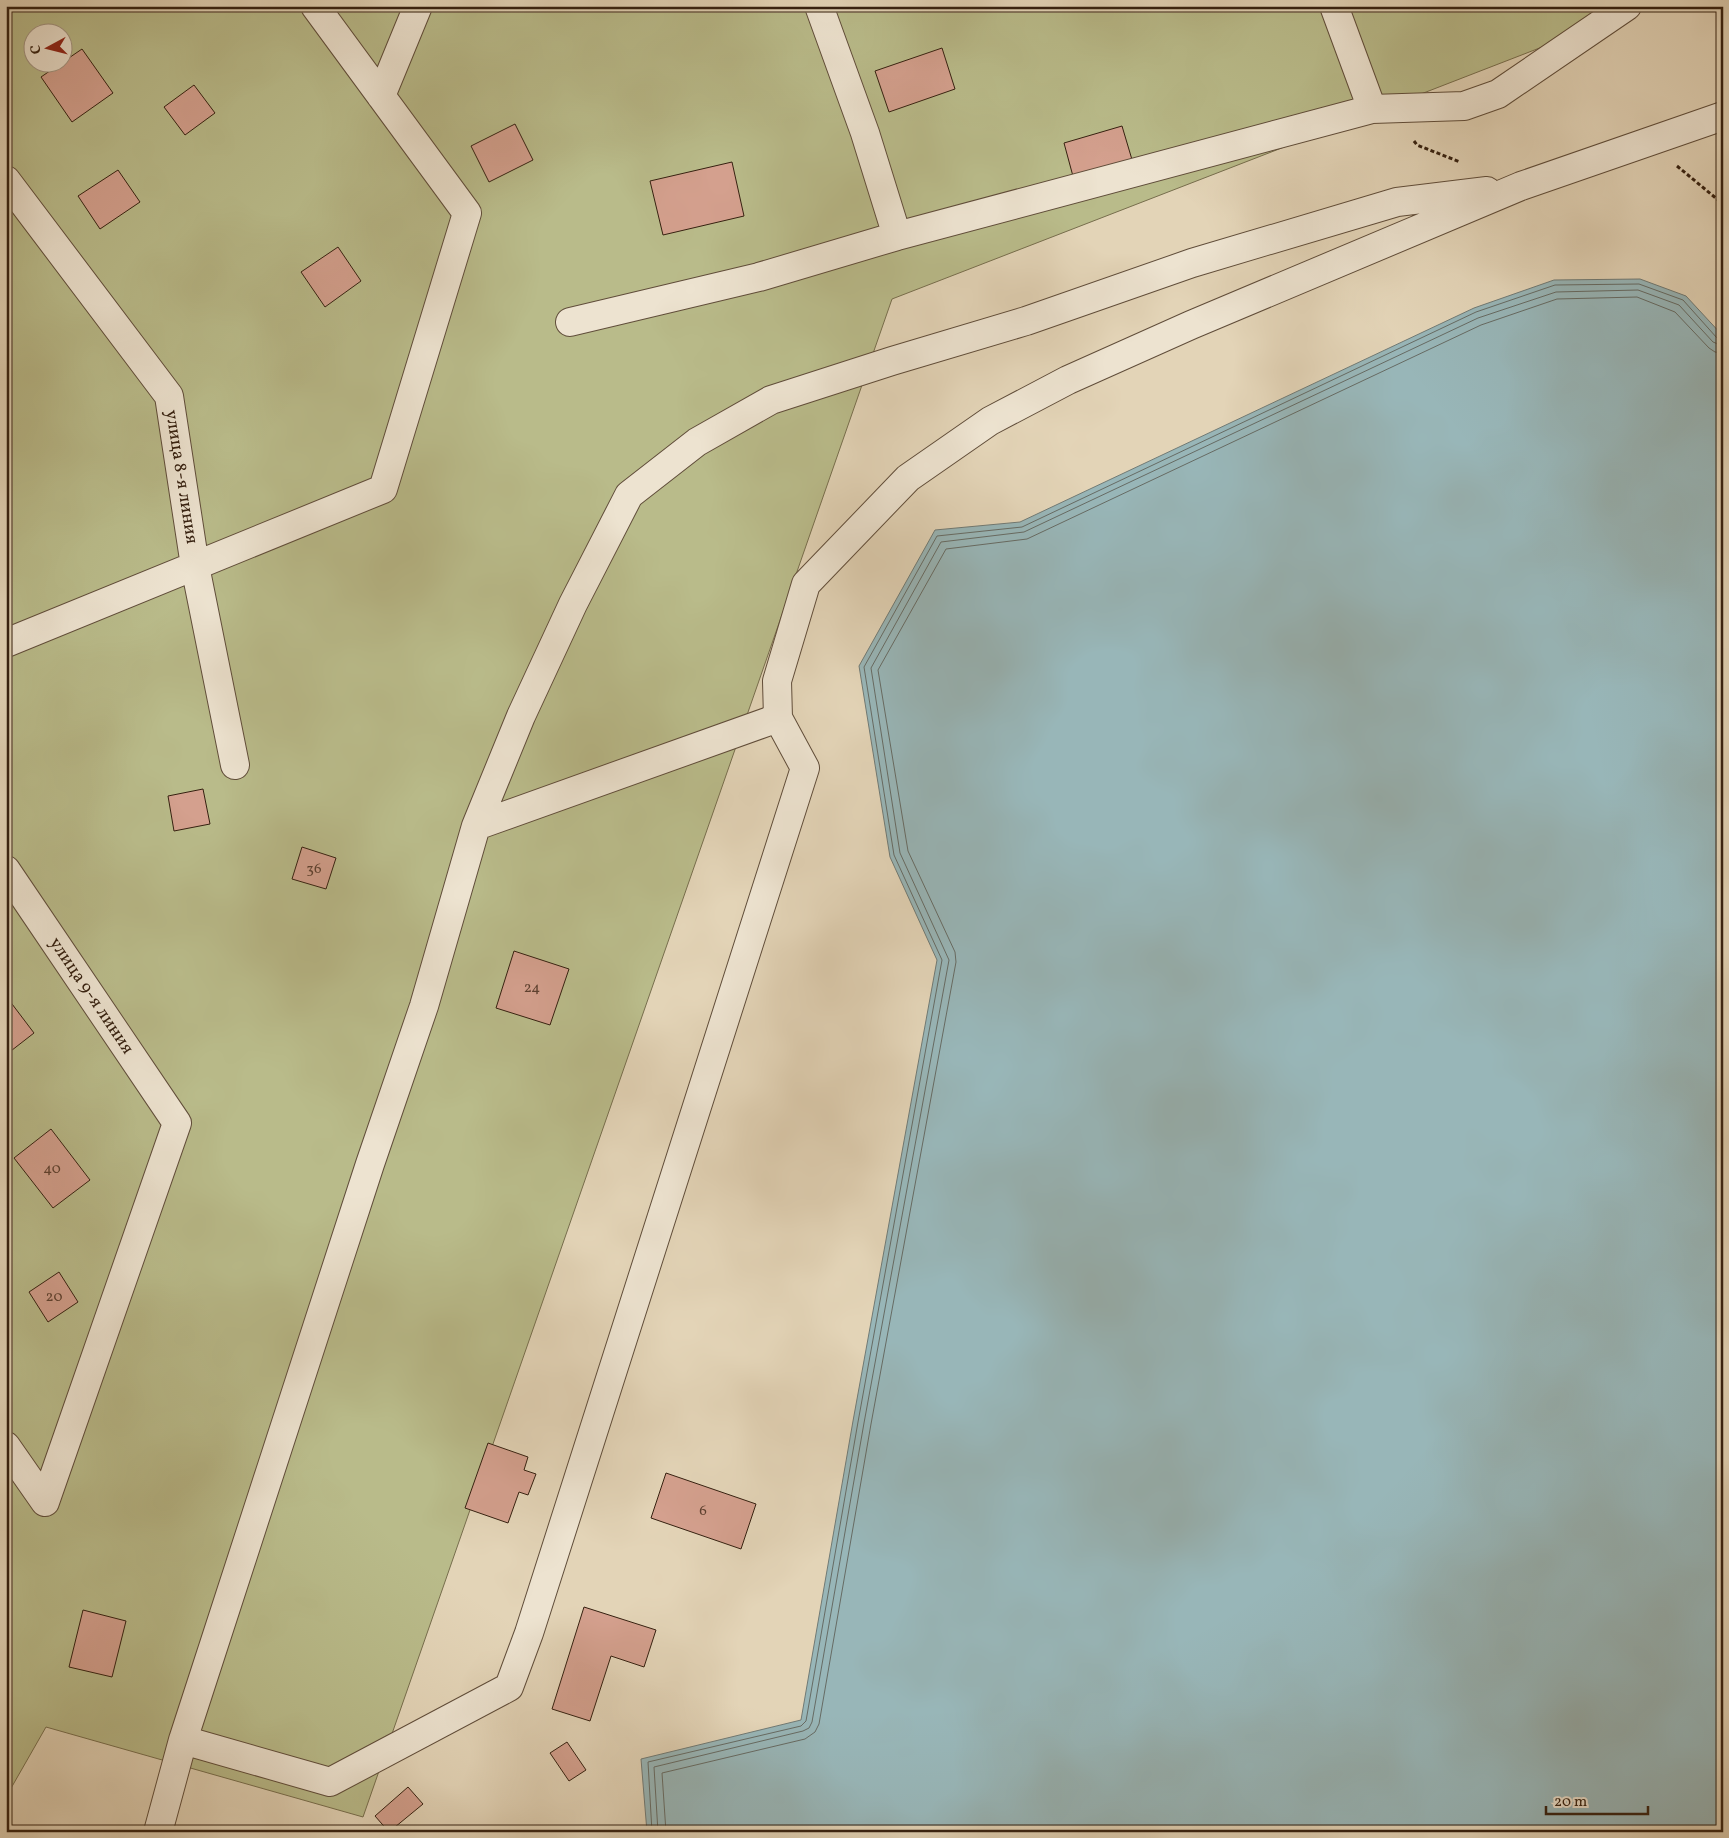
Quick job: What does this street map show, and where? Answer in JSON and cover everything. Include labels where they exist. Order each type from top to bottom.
[{"type":"street","points":[[6,643],[383,489],[467,213],[315,6]]},
{"type":"street","points":[[381,96],[418,6]]},
{"type":"street","points":[[819,6],[866,133],[897,236]]},
{"type":"street","points":[[1334,6],[1372,109]]},
{"type":"street","points":[[570,322],[759,277],[897,236],[1372,109],[1464,106],[1498,94],[1627,6]]},
{"type":"street","points":[[183,1740],[330,1782],[509,1687],[529,1633],[805,768],[778,718],[777,681],[806,584],[908,478],[990,421],[1068,380],[1191,325],[1521,186],[1723,116]]},
{"type":"street","name":"улица 8-я линия","points":[[6,180],[169,396],[195,566],[235,765]]},
{"type":"street","points":[[158,1832],[183,1740],[367,1173],[424,1006],[476,826],[520,716],[573,604],[629,495],[697,442],[771,400],[1026,321],[1202,260],[1397,202],[1521,186]]},
{"type":"street","points":[[476,826],[778,718]]},
{"type":"street","name":"улица 9-я линия","points":[[6,870],[176,1123],[45,1502],[6,1446]]},
{"type":"path","points":[[1412,139],[1418,145],[1460,162]]},
{"type":"path","points":[[1643,144],[1680,168],[1723,204]]},
{"type":"green space","points":[[6,6],[1648,6],[892,299],[363,1817],[46,1727],[6,1797]]},
{"type":"water","points":[[1640,279],[1686,296],[1723,336],[1723,1832],[647,1832],[641,1759],[801,1720],[937,960],[890,857],[859,666],[935,530],[1020,522],[1474,308],[1554,280]]},
{"type":"building","points":[[942,48],[955,89],[889,112],[875,71]]},
{"type":"building","points":[[82,49],[113,93],[72,122],[41,77],[48,72],[72,72],[72,56]]},
{"type":"building","points":[[194,85],[215,113],[185,135],[164,107]]},
{"type":"building","points":[[515,124],[533,160],[489,182],[471,146]]},
{"type":"building","points":[[1122,126],[1133,163],[1074,180],[1064,143]]},
{"type":"building","points":[[732,162],[744,216],[663,235],[650,181]]},
{"type":"building","points":[[118,170],[140,202],[100,229],[78,196]]},
{"type":"building","points":[[338,247],[361,281],[325,307],[301,272]]},
{"type":"building","points":[[203,789],[210,824],[174,831],[168,796]]},
{"type":"building","points":[[302,847],[336,858],[326,889],[292,879]]},
{"type":"building","points":[[514,951],[569,969],[550,1025],[496,1008]]},
{"type":"building","points":[[9,1000],[34,1033],[7,1054],[6,1003]]},
{"type":"building","points":[[51,1129],[90,1180],[53,1208],[14,1158]]},
{"type":"building","points":[[59,1272],[78,1302],[48,1322],[29,1292]]},
{"type":"building","points":[[488,1443],[528,1457],[524,1470],[536,1474],[528,1495],[519,1492],[508,1523],[465,1508]]},
{"type":"building","points":[[666,1473],[756,1504],[741,1549],[651,1518]]},
{"type":"building","points":[[584,1607],[656,1630],[644,1667],[611,1656],[590,1721],[552,1709]]},
{"type":"building","points":[[83,1610],[126,1621],[112,1677],[69,1667]]},
{"type":"building","points":[[567,1742],[586,1770],[569,1781],[550,1753]]},
{"type":"building","points":[[408,1787],[423,1804],[389,1832],[375,1816]]}]
